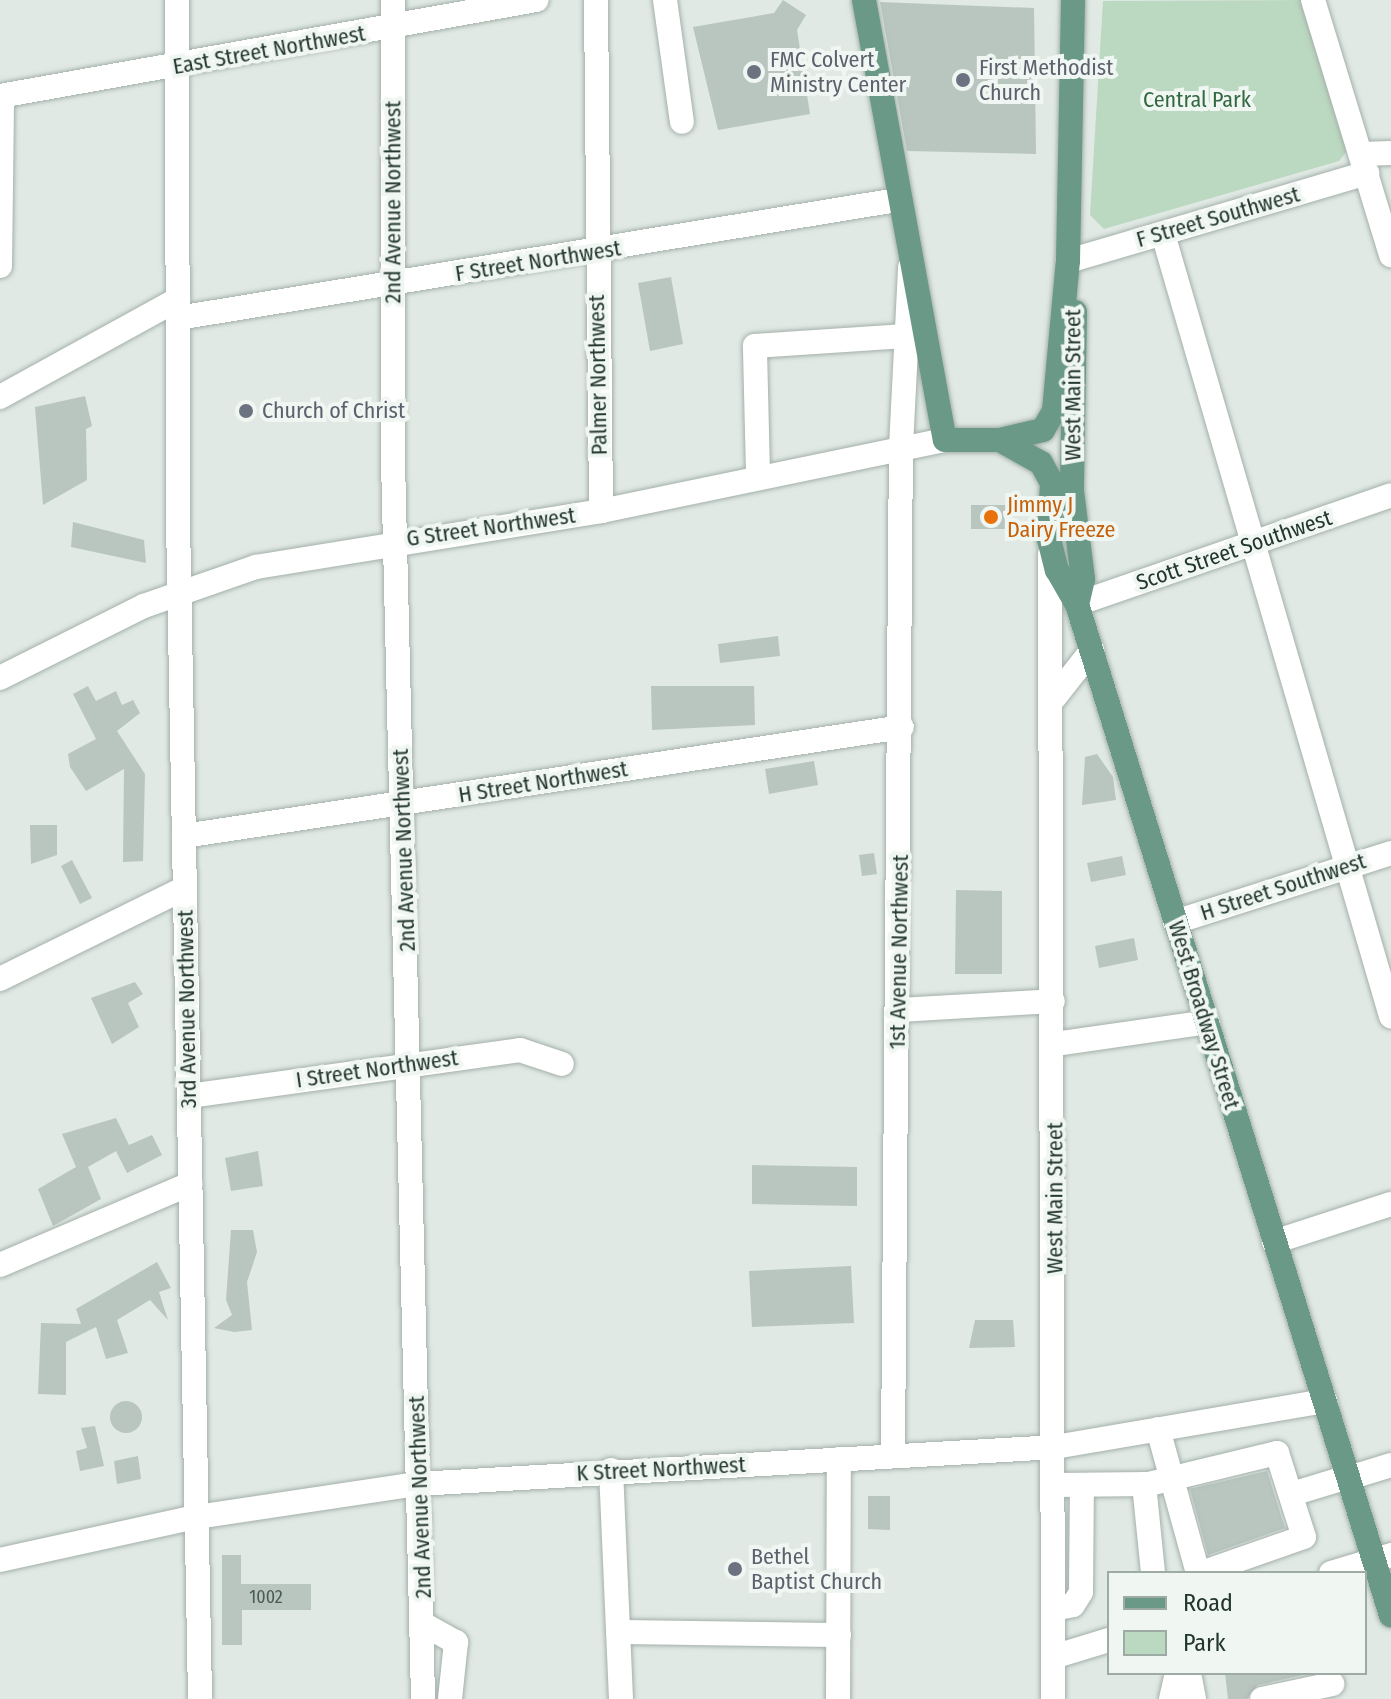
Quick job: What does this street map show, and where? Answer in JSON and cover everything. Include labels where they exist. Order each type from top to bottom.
[{"type":"main road","points":[[864,0],[897,200],[945,440]]},
{"type":"main road","name":"West Main Street","points":[[1000,440],[1043,430],[1054,411],[1068,261],[1073,0]]},
{"type":"main road","name":"West Main Street","points":[[1068,261],[1077,330],[1072,491],[1083,579],[1077,604]]},
{"type":"main road","name":"G Street Northwest","points":[[945,440],[1000,440]]},
{"type":"main road","name":"West Broadway Street","points":[[1000,440],[1041,463],[1052,483],[1049,539],[1077,604],[1092,650],[1348,1478],[1382,1558],[1391,1615]]},
{"type":"street","name":"3rd Avenue Northwest","points":[[177,0],[180,592],[200,1699]]},
{"type":"street","name":"2nd Avenue Northwest","points":[[393,0],[395,541],[423,1699]]},
{"type":"street","name":"East Street Northwest","points":[[1,96],[177,67],[536,0]]},
{"type":"street","name":"Palmer Northwest","points":[[596,0],[601,511]]},
{"type":"street","points":[[665,0],[682,122]]},
{"type":"street","points":[[1313,0],[1391,255]]},
{"type":"street","points":[[0,266],[1,96]]},
{"type":"street","name":"F Street Southwest","points":[[1068,261],[1163,234],[1391,153]]},
{"type":"street","name":"F Street Northwest","points":[[0,397],[178,309],[393,284],[897,200]]},
{"type":"street","points":[[1163,234],[1249,544],[1391,1016]]},
{"type":"street","points":[[901,447],[910,262]]},
{"type":"street","points":[[758,473],[755,346],[905,336]]},
{"type":"street","name":"G Street Northwest","points":[[0,678],[180,592],[256,567],[395,541],[601,511],[758,473],[945,440]]},
{"type":"street","name":"1st Avenue Northwest","points":[[893,1456],[902,727],[901,447]]},
{"type":"street","name":"Scott Street Southwest","points":[[1077,604],[1391,495]]},
{"type":"street","name":"West Main Street","points":[[1049,539],[1055,697],[1053,1699]]},
{"type":"street","points":[[1055,697],[1092,650]]},
{"type":"street","name":"H Street Northwest","points":[[184,836],[902,727]]},
{"type":"street","name":"H Street Southwest","points":[[1175,922],[1391,853]]},
{"type":"street","points":[[0,979],[185,888]]},
{"type":"street","points":[[899,1010],[1053,1001]]},
{"type":"street","points":[[1055,1044],[1207,1022]]},
{"type":"street","name":"I Street Northwest","points":[[189,1096],[520,1050],[562,1064]]},
{"type":"street","points":[[0,1265],[190,1184]]},
{"type":"street","points":[[1274,1242],[1391,1204]]},
{"type":"street","name":"K Street Northwest","points":[[0,1560],[196,1517],[418,1484],[611,1470],[1055,1447],[1325,1401]]},
{"type":"street","points":[[1153,1571],[1158,1429]]},
{"type":"street","points":[[1055,1485],[1156,1480],[1271,1451],[1292,1494],[1304,1531],[1299,1542],[1206,1571]]},
{"type":"street","points":[[838,1699],[839,1459]]},
{"type":"street","points":[[1292,1494],[1391,1465]]},
{"type":"street","points":[[611,1470],[621,1699]]},
{"type":"street","points":[[1156,1480],[1199,1571]]},
{"type":"street","points":[[1053,1609],[1073,1605],[1081,1592],[1082,1485]]},
{"type":"street","points":[[1338,1571],[1382,1558]]},
{"type":"street","points":[[423,1624],[456,1642],[450,1699]]},
{"type":"street","points":[[618,1632],[839,1635]]},
{"type":"street","points":[[1053,1657],[1107,1641]]},
{"type":"street","points":[[1171,1699],[1177,1675]]},
{"type":"street","points":[[1189,1675],[1194,1699]]},
{"type":"street","points":[[1262,1699],[1332,1684]]},
{"type":"green space","name":"Central Park","points":[[1302,0],[1347,151],[1339,161],[1104,229],[1090,215],[1103,1]]},
{"type":"building","name":"FMC Colvert Ministry Center","points":[[783,0],[806,15],[797,30],[810,114],[718,130],[693,27],[774,13]]},
{"type":"building","name":"First Methodist Church","points":[[880,2],[1034,8],[1036,154],[907,151]]},
{"type":"building","points":[[671,277],[683,344],[650,351],[638,283]]},
{"type":"building","points":[[85,396],[92,426],[86,429],[87,480],[43,505],[35,407]]},
{"type":"building","name":"Jimmy J Dairy Freeze","points":[[971,505],[1012,505],[1012,529],[971,529]]},
{"type":"building","points":[[73,522],[144,540],[146,563],[71,547]]},
{"type":"building","points":[[778,636],[780,656],[720,663],[718,644]]},
{"type":"building","points":[[88,686],[96,701],[116,691],[122,705],[133,700],[140,713],[117,731],[145,774],[143,861],[123,862],[124,769],[86,791],[70,767],[68,754],[96,739],[73,694]]},
{"type":"building","points":[[651,686],[754,686],[755,725],[652,730]]},
{"type":"building","points":[[1097,754],[1113,777],[1116,800],[1082,805],[1085,757]]},
{"type":"building","points":[[814,761],[818,785],[769,794],[765,769]]},
{"type":"building","points":[[30,825],[57,825],[57,855],[31,864]]},
{"type":"building","points":[[874,853],[877,874],[862,876],[859,855]]},
{"type":"building","points":[[1122,856],[1126,875],[1091,882],[1087,863]]},
{"type":"building","points":[[72,860],[92,898],[80,904],[61,866]]},
{"type":"building","points":[[956,890],[1002,891],[1002,974],[955,974]]},
{"type":"building","points":[[1134,938],[1138,960],[1099,968],[1095,946]]},
{"type":"building","points":[[135,982],[143,994],[128,1003],[139,1027],[112,1044],[91,998]]},
{"type":"building","points":[[116,1118],[129,1145],[152,1135],[162,1155],[127,1173],[116,1151],[88,1167],[101,1199],[53,1226],[38,1189],[76,1167],[62,1134]]},
{"type":"building","points":[[258,1151],[263,1186],[231,1191],[225,1158]]},
{"type":"building","points":[[752,1165],[857,1167],[857,1206],[752,1204]]},
{"type":"building","points":[[231,1230],[253,1230],[257,1252],[247,1282],[252,1330],[234,1332],[214,1328],[232,1315],[226,1300]]},
{"type":"building","points":[[157,1262],[171,1288],[159,1292],[168,1320],[150,1300],[117,1320],[128,1353],[106,1359],[96,1327],[66,1342],[66,1395],[38,1394],[41,1323],[81,1324],[76,1309]]},
{"type":"building","points":[[851,1266],[854,1323],[752,1327],[749,1271]]},
{"type":"building","points":[[975,1320],[1013,1320],[1015,1347],[969,1348]]},
{"type":"building","points":[[126,1401],[137,1406],[142,1417],[137,1428],[126,1433],[115,1428],[110,1417],[115,1406]]},
{"type":"building","points":[[95,1426],[104,1466],[80,1471],[76,1451],[87,1448],[81,1428]]},
{"type":"building","points":[[138,1456],[141,1479],[117,1484],[114,1461]]},
{"type":"building","points":[[1267,1471],[1285,1528],[1208,1555],[1190,1489]]},
{"type":"building","points":[[868,1496],[890,1496],[890,1530],[868,1529]]},
{"type":"building","points":[[222,1555],[241,1555],[241,1584],[311,1584],[311,1610],[242,1610],[242,1645],[222,1645]]},
{"type":"building","points":[[1225,1675],[1303,1675],[1258,1685],[1247,1699],[1228,1699]]},
{"type":"place","name":"FMC Colvert Ministry Center","points":[[754,72]]},
{"type":"place","name":"First Methodist Church","points":[[963,80]]},
{"type":"place","name":"Church of Christ","points":[[246,411]]},
{"type":"place","name":"Jimmy J Dairy Freeze","points":[[991,517]]},
{"type":"place","name":"Bethel Baptist Church","points":[[735,1569]]}]
